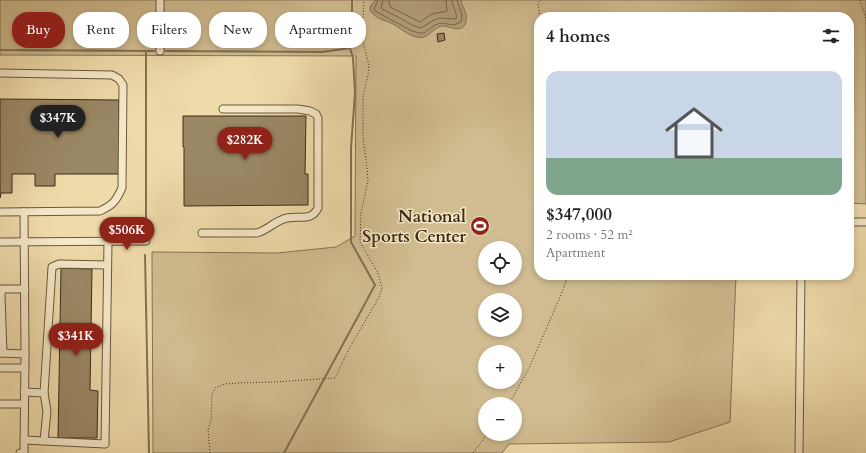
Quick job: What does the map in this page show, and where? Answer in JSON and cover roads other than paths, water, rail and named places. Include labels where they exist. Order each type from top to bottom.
[{"type":"street","points":[[160,0],[160,51]]},
{"type":"street","points":[[0,73],[112,75],[119,79],[123,85],[122,188],[116,200],[109,207],[100,211],[0,212]]},
{"type":"street","points":[[202,233],[263,232],[280,220],[309,217],[316,213],[318,208],[318,118],[316,114],[310,111],[298,109],[223,109]]},
{"type":"street","points":[[20,453],[24,453],[24,212]]},
{"type":"street","points":[[854,222],[866,222]]},
{"type":"street","points":[[0,242],[146,242]]},
{"type":"street","points":[[24,440],[105,444],[108,242]]},
{"type":"street","points":[[44,441],[47,411],[44,393],[52,266],[59,264],[107,265]]},
{"type":"street","points":[[799,453],[801,280]]},
{"type":"street","points":[[25,289],[2,289],[1,295],[2,353],[25,354]]},
{"type":"street","points":[[0,368],[25,368]]},
{"type":"street","points":[[24,392],[44,393]]},
{"type":"street","points":[[0,404],[24,404]]},
{"type":"water","points":[[376,0],[461,0],[466,15],[466,21],[462,28],[456,29],[440,26],[424,37],[420,38],[408,34],[372,13],[370,10],[371,5]]},
{"type":"waterway","points":[[166,51],[322,52],[350,48],[352,37],[352,0]]},
{"type":"waterway","points":[[284,453],[375,285],[351,242],[351,148],[355,93],[353,58],[350,48]]},
{"type":"waterway","points":[[0,50],[154,51]]},
{"type":"waterway","points":[[146,51],[146,224]]},
{"type":"waterway","points":[[145,255],[149,453]]},
{"type":"place","name":"National Sports Center","points":[[480,226]]}]
